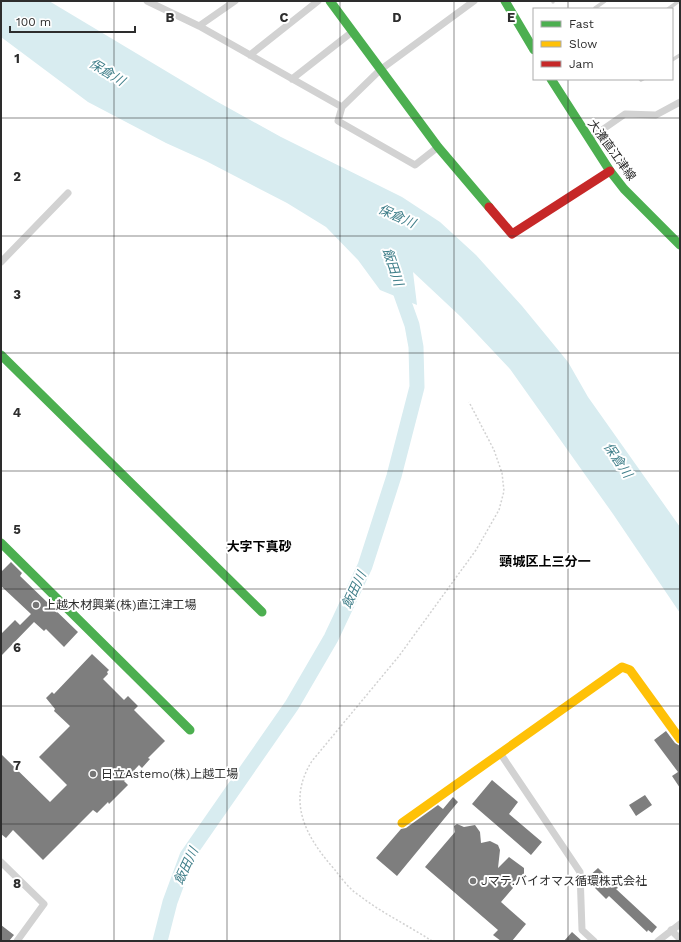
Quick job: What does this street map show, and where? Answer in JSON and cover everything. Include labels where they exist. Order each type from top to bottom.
[{"type":"street","points":[[147,1],[199,26],[342,107]]},
{"type":"street","points":[[199,26],[235,1]]},
{"type":"street","points":[[250,55],[318,1]]},
{"type":"street","points":[[330,1],[438,147],[512,234],[610,171]]},
{"type":"street","points":[[438,147],[415,165],[338,121],[342,107],[380,70],[474,1]]},
{"type":"street","points":[[505,1],[533,48]]},
{"type":"street","points":[[292,78],[352,32]]},
{"type":"street","name":"大瀁直江津線","points":[[552,80],[610,171],[624,189],[680,245]]},
{"type":"street","points":[[589,139],[625,114],[656,115],[680,102]]},
{"type":"street","points":[[1,262],[68,193]]},
{"type":"street","points":[[1,356],[262,612]]},
{"type":"street","points":[[1,543],[190,730]]},
{"type":"street","points":[[402,823],[622,667],[630,670],[680,739]]},
{"type":"street","points":[[500,753],[580,872],[582,930],[594,941]]},
{"type":"street","points":[[1,862],[44,904],[17,941]]},
{"type":"street","points":[[658,941],[680,924]]},
{"type":"street","points":[[671,930],[680,939]]},
{"type":"lane","points":[[595,8],[605,1]]},
{"type":"lane","points":[[669,8],[679,1]]},
{"type":"path","points":[[432,941],[359,896],[346,883],[311,839],[303,822],[299,805],[299,795],[306,770],[312,760],[399,656],[476,550],[499,510],[504,491],[502,473],[494,450],[469,402]]},
{"type":"water","name":"保倉川","points":[[1,1],[49,1],[216,101],[281,137],[402,197],[440,222],[476,255],[522,306],[568,362],[588,397],[680,527],[680,613],[613,514],[510,369],[461,317],[413,272],[417,305],[380,290],[358,260],[326,227],[287,203],[206,161],[166,143],[88,102],[1,37]]},
{"type":"building","name":"上越木材興業(株)直江津工場","points":[[11,562],[22,573],[20,576],[78,632],[64,647],[46,629],[44,631],[34,622],[1,656],[1,634],[15,620],[20,625],[31,614],[1,586],[1,572]]},
{"type":"building","name":"日立Astemo(株)上越工場","points":[[92,654],[109,670],[107,672],[108,674],[103,679],[124,700],[128,696],[138,706],[134,710],[165,741],[148,758],[150,759],[142,768],[139,765],[124,781],[128,785],[109,804],[108,802],[97,813],[93,810],[43,860],[13,830],[6,838],[1,834],[1,754],[50,802],[67,785],[39,757],[70,726],[54,711],[55,709],[46,698],[52,692],[54,694]]},
{"type":"building","points":[[666,731],[675,743],[680,746],[680,788],[672,776],[678,772],[654,740]]},
{"type":"building","points":[[492,780],[518,802],[509,814],[542,842],[531,855],[472,804]]},
{"type":"building","points":[[645,795],[652,805],[636,816],[629,805]]},
{"type":"building","points":[[453,797],[458,802],[397,876],[376,858],[401,829],[406,828],[438,805],[443,809]]},
{"type":"building","points":[[457,824],[464,827],[475,825],[480,832],[481,843],[490,841],[498,845],[500,850],[498,868],[509,857],[524,868],[524,875],[510,884],[513,888],[501,902],[526,924],[512,941],[501,941],[493,935],[498,930],[425,867],[455,832],[454,826]]},
{"type":"building","points":[[598,868],[618,888],[616,889],[657,927],[652,933],[648,930],[647,932],[609,896],[606,899],[586,879]]},
{"type":"building","points":[[1,925],[14,935],[9,941],[1,941]]},
{"type":"building","points":[[572,932],[582,941],[564,941]]},
{"type":"waterway","name":"飯田川","points":[[160,941],[170,902],[187,856],[292,705],[331,638],[365,566],[394,476],[417,387],[416,347],[412,325],[396,280]]},
{"type":"traffic: fast","points":[[330,1],[438,147],[489,207]]},
{"type":"traffic: fast","points":[[505,1],[533,48]]},
{"type":"traffic: fast","points":[[552,80],[610,171],[624,189],[680,245]]},
{"type":"traffic: fast","points":[[1,355],[262,612]]},
{"type":"traffic: fast","points":[[1,543],[190,730]]},
{"type":"traffic: slow","points":[[402,823],[622,667],[630,670],[680,739]]},
{"type":"traffic: jam","points":[[489,207],[512,234],[610,171]]},
{"type":"place","name":"上越木材興業(株)直江津工場","points":[[36,605]]},
{"type":"place","name":"日立Astemo(株)上越工場","points":[[93,774]]},
{"type":"place","name":"Jマテ.バイオマス循環株式会社","points":[[473,881]]},
{"type":"district","name":"大字下真砂","points":[[259,546]]},
{"type":"district","name":"頸城区上三分一","points":[[545,561]]}]
